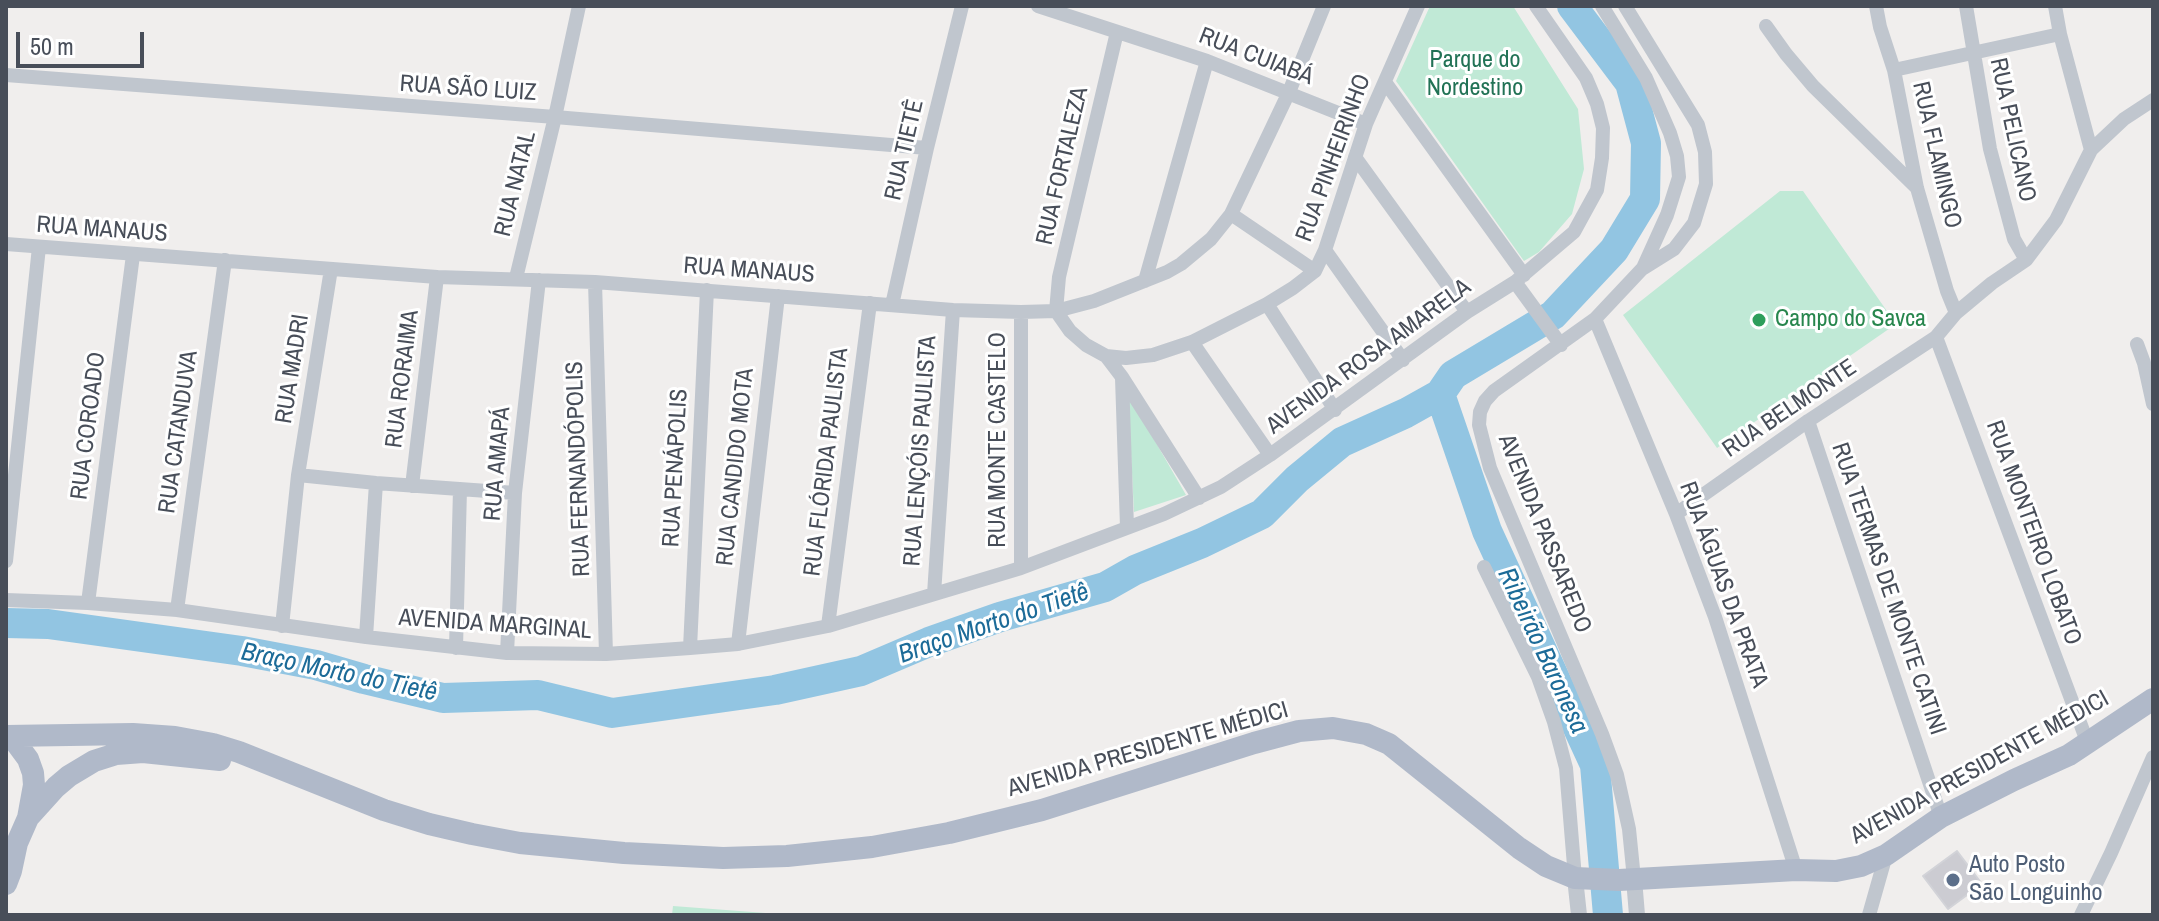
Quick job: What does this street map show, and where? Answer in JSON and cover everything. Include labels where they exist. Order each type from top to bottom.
[{"type":"main road","name":"AVENIDA PRESIDENTE MÉDICI","points":[[9,736],[133,734],[175,737],[213,744],[384,810],[429,824],[520,843],[723,858],[787,856],[872,847],[949,833],[1042,810],[1254,743],[1299,731],[1333,728],[1366,734],[1389,744],[1546,866],[1584,879],[1627,879],[1796,870],[1836,871],[1861,866],[1886,855],[1941,817],[2069,755],[2153,699]]},
{"type":"main road","points":[[9,736],[28,759],[33,773],[28,818]]},
{"type":"main road","name":"AVENIDA PRESIDENTE MÉDICI","points":[[6,884],[11,871],[11,849],[28,818],[56,787],[94,761],[116,754],[143,752],[273,766]]},
{"type":"street","name":"RUA NATAL","points":[[516,278],[579,6]]},
{"type":"street","name":"RUA TIETÊ","points":[[892,305],[962,6]]},
{"type":"street","name":"RUA CUIABÁ","points":[[1038,6],[1207,61],[1366,124]]},
{"type":"street","name":"RUA MANAUS","points":[[6,244],[437,277],[595,282],[953,310],[1056,311],[1094,301],[1174,268],[1211,239],[1231,214],[1289,92],[1324,6]]},
{"type":"street","name":"RUA PINHEIRINHO","points":[[1106,356],[1126,358],[1153,355],[1192,342],[1267,304],[1315,271],[1325,250],[1366,124],[1418,6]]},
{"type":"street","name":"AVENIDA ROSA AMARELA","points":[[1021,568],[1164,514],[1236,479],[1467,312],[1520,278],[1574,232],[1597,190],[1603,128],[1586,78],[1536,6]]},
{"type":"street","name":"AVENIDA PASSAREDO","points":[[1602,6],[1646,78],[1677,156],[1679,177],[1675,190],[1642,269]]},
{"type":"street","name":"AVENIDA PASSAREDO","points":[[1625,6],[1698,125],[1705,152],[1706,184],[1694,223],[1674,249],[1642,269],[1595,319],[1494,391],[1480,412],[1479,425],[1490,468],[1617,775],[1627,817],[1627,879]]},
{"type":"street","name":"RUA FLAMINGO","points":[[1876,6],[1894,70],[1917,188],[1956,313]]},
{"type":"street","name":"RUA PELICANO","points":[[1966,6],[1990,149],[2014,239],[2026,260]]},
{"type":"street","points":[[2055,6],[2091,150]]},
{"type":"street","points":[[1766,26],[1813,86],[1917,188]]},
{"type":"street","name":"RUA FORTALEZA","points":[[1056,311],[1059,277],[1117,32]]},
{"type":"street","points":[[1894,70],[2060,34]]},
{"type":"street","points":[[1145,281],[1207,61]]},
{"type":"street","name":"RUA SÃO LUIZ","points":[[6,75],[927,148]]},
{"type":"street","points":[[1385,82],[1520,278],[1561,345]]},
{"type":"street","name":"RUA BELMONTE","points":[[1676,514],[1808,421],[1936,337],[1956,313],[2026,260],[2056,220],[2091,150],[2124,119],[2153,100]]},
{"type":"street","points":[[1355,157],[1467,312]]},
{"type":"street","points":[[1231,214],[1315,271]]},
{"type":"street","points":[[6,561],[39,247]]},
{"type":"street","points":[[1325,250],[1403,360]]},
{"type":"street","name":"RUA COROADO","points":[[88,603],[133,255]]},
{"type":"street","name":"RUA CATANDUVA","points":[[177,610],[225,260]]},
{"type":"street","name":"RUA MADRI","points":[[282,626],[298,475],[331,269]]},
{"type":"street","name":"RUA RORAIMA","points":[[412,486],[437,277]]},
{"type":"street","name":"RUA AMAPÁ","points":[[507,653],[515,493],[539,280]]},
{"type":"street","name":"RUA FERNANDÓPOLIS","points":[[595,282],[606,654]]},
{"type":"street","name":"RUA PENÁPOLIS","points":[[690,648],[707,290]]},
{"type":"street","name":"RUA CANDIDO MOTA","points":[[738,644],[778,296]]},
{"type":"street","name":"RUA FLÓRIDA PAULISTA","points":[[828,626],[870,303]]},
{"type":"street","points":[[1267,304],[1335,410]]},
{"type":"street","name":"RUA LENÇÓIS PAULISTA","points":[[934,594],[953,310]]},
{"type":"street","points":[[1056,311],[1076,337],[1106,356],[1199,498]]},
{"type":"street","name":"RUA MONTE CASTELO","points":[[1021,312],[1021,568]]},
{"type":"street","name":"RUA ÁGUAS DA PRATA","points":[[1595,319],[1715,617],[1796,870]]},
{"type":"street","name":"RUA MONTEIRO LOBATO","points":[[1936,337],[2088,744]]},
{"type":"street","points":[[1192,342],[1270,455]]},
{"type":"street","points":[[2137,344],[2153,404]]},
{"type":"street","points":[[1122,377],[1127,527]]},
{"type":"street","name":"RUA TERMAS DE MONTE CATINI","points":[[1808,421],[1941,817]]},
{"type":"street","points":[[298,475],[515,493]]},
{"type":"street","points":[[366,637],[376,483]]},
{"type":"street","points":[[456,648],[460,489]]},
{"type":"street","points":[[1484,567],[1538,677],[1554,722],[1566,768],[1584,879],[1579,915]]},
{"type":"street","name":"AVENIDA MARGINAL","points":[[6,600],[177,610],[507,653],[606,654],[738,644],[828,626],[1021,568]]},
{"type":"street","points":[[2081,915],[2153,757]]},
{"type":"street","points":[[1869,915],[1886,855]]},
{"type":"street","points":[[1627,879],[1637,915]]},
{"type":"green space","name":"Parque do Nordestino","points":[[1430,6],[1513,6],[1578,109],[1584,169],[1572,214],[1539,252],[1524,261],[1396,81]]},
{"type":"green space","name":"Campo do Savca","points":[[1780,191],[1803,191],[1896,324],[1717,448],[1623,315]]},
{"type":"green space","points":[[1128,394],[1186,495],[1134,512]]},
{"type":"green space","points":[[673,906],[792,915],[672,915]]},
{"type":"building","name":"Auto Posto São Longuinho","points":[[1957,851],[1982,884],[1948,909],[1923,876]]},
{"type":"waterway","name":"Braço Morto do Tietê","points":[[6,623],[48,624],[242,651],[316,665],[443,698],[538,695],[612,713],[775,690],[861,671],[929,642],[1000,617],[1105,587],[1135,570],[1262,514],[1297,479],[1342,442],[1440,394],[1453,375],[1553,315],[1614,250],[1645,199],[1646,143],[1630,83],[1572,6]]},
{"type":"waterway","name":"Ribeirão Baronesa","points":[[1440,394],[1487,531],[1595,765],[1608,915]]},
{"type":"place","name":"Campo do Savca","points":[[1759,320]]},
{"type":"place","name":"Auto Posto São Longuinho","points":[[1953,880]]}]
